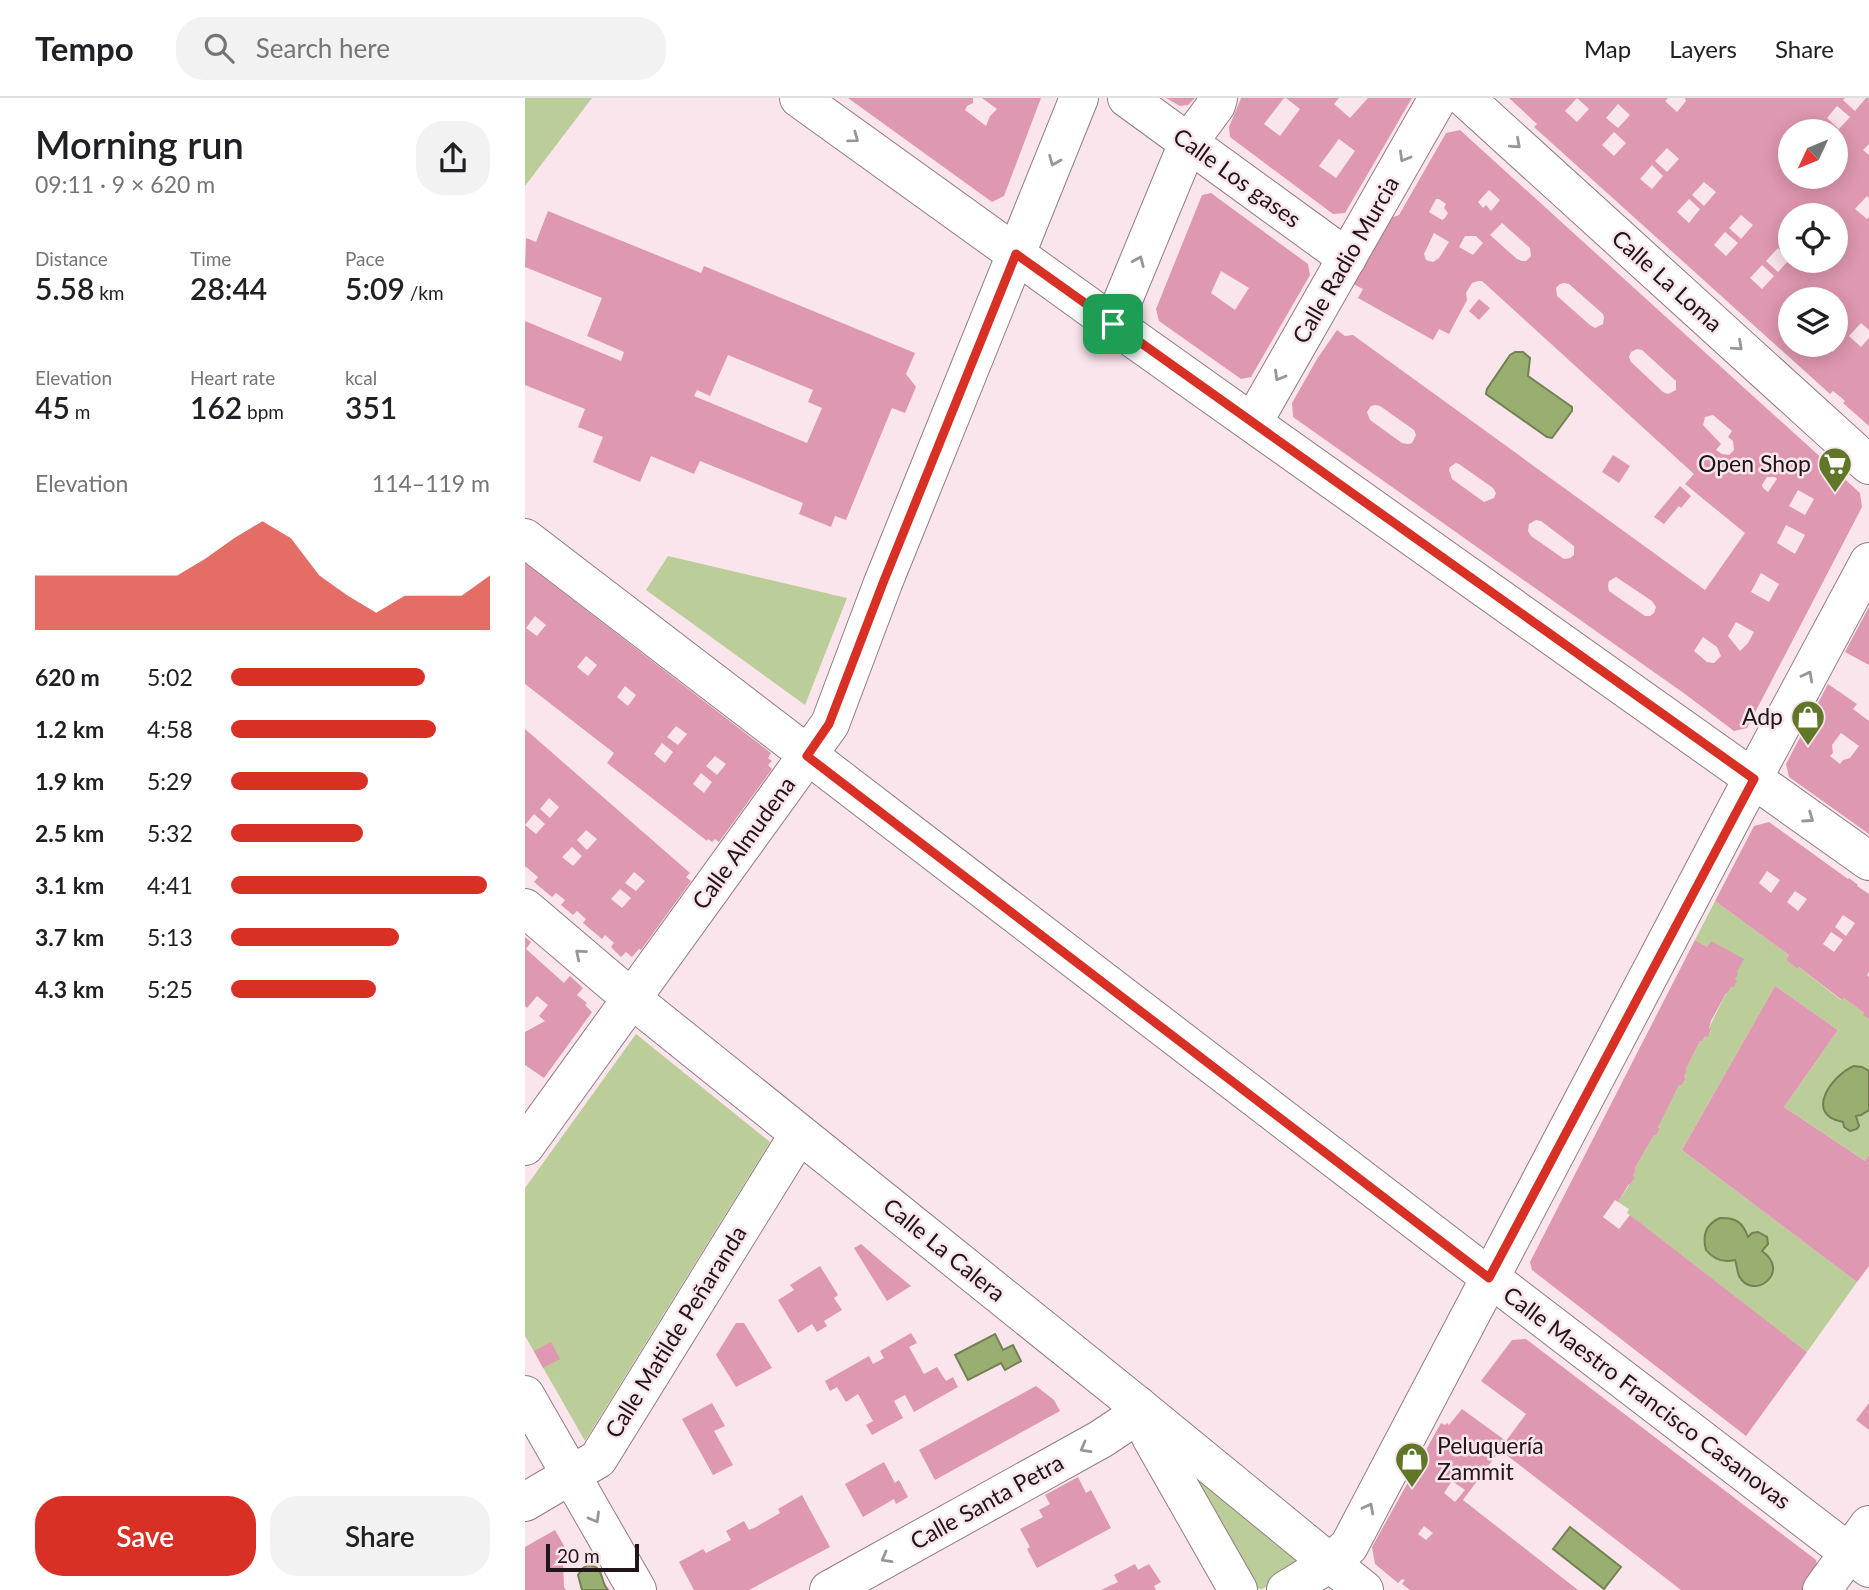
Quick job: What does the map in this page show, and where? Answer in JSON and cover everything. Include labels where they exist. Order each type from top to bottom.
[{"type":"street","points":[[799,98],[1869,861]]},
{"type":"street","name":"Calle Almudena","points":[[525,1146],[829,724],[883,583],[1079,98]]},
{"type":"street","name":"Calle Los gases","points":[[1127,98],[1347,258]]},
{"type":"street","points":[[1113,324],[1188,142],[1216,105],[1218,98]]},
{"type":"street","name":"Calle Radio Murcia","points":[[1253,422],[1438,98]]},
{"type":"street","name":"Calle La Loma","points":[[1465,98],[1869,465]]},
{"type":"street","name":"Calle Maestro Francisco Casanovas","points":[[525,538],[1489,1278],[1862,1548]]},
{"type":"street","points":[[1286,1590],[1330,1563],[1349,1546],[1869,562]]},
{"type":"street","name":"Calle La Calera","points":[[525,908],[632,999],[1364,1590]]},
{"type":"street","name":"Calle Matilde Peñaranda","points":[[525,1502],[598,1459],[799,1133]]},
{"type":"street","points":[[525,1395],[637,1590]]},
{"type":"street","points":[[1137,1405],[1151,1437],[1238,1590]]},
{"type":"street","name":"Calle Santa Petra","points":[[829,1590],[1101,1439],[1125,1423],[1137,1405]]},
{"type":"street","points":[[1822,1590],[1862,1548]]},
{"type":"shaded area","points":[[525,98],[592,98],[525,186]]},
{"type":"shaded area","points":[[1523,352],[1530,358],[1528,376],[1572,407],[1572,411],[1552,438],[1486,394],[1510,355]]},
{"type":"shaded area","points":[[668,556],[847,598],[805,705],[646,590]]},
{"type":"shaded area","points":[[1715,901],[1789,955],[1786,960],[1841,1000],[1844,998],[1869,1019],[1869,1155],[1865,1161],[1784,1107],[1838,1030],[1775,986],[1682,1150],[1857,1282],[1807,1352],[1627,1213],[1629,1209],[1618,1202],[1634,1178],[1635,1168],[1654,1135],[1656,1136],[1660,1128],[1658,1126],[1679,1085],[1682,1085],[1686,1078],[1686,1069],[1700,1041],[1708,1036],[1711,1030],[1709,1028],[1726,993],[1733,988],[1735,979],[1711,941],[1707,947],[1695,940]]},
{"type":"shaded area","points":[[636,1034],[770,1142],[585,1441],[525,1336],[525,1188]]},
{"type":"shaded area","points":[[1854,1066],[1869,1071],[1869,1110],[1856,1116],[1859,1126],[1850,1131],[1844,1127],[1843,1122],[1831,1118],[1825,1112],[1823,1104],[1830,1086]]},
{"type":"shaded area","points":[[1720,1218],[1738,1222],[1748,1237],[1758,1232],[1767,1237],[1768,1244],[1762,1251],[1773,1267],[1772,1275],[1767,1281],[1753,1286],[1745,1283],[1739,1276],[1735,1260],[1719,1260],[1706,1250],[1706,1231],[1711,1223]]},
{"type":"shaded area","points":[[995,1334],[1003,1350],[1013,1345],[1021,1361],[1005,1370],[1001,1363],[968,1380],[955,1355]]},
{"type":"shaded area","points":[[1198,1479],[1298,1558],[1298,1569],[1262,1589],[1256,1588]]},
{"type":"shaded area","points":[[1570,1527],[1621,1567],[1604,1589],[1553,1549]]},
{"type":"shaded area","points":[[588,1565],[597,1568],[608,1590],[582,1590],[578,1575]]},
{"type":"building","points":[[848,98],[973,98],[973,103],[965,110],[986,126],[997,109],[982,98],[1041,98],[1004,196],[992,202]]},
{"type":"building","points":[[1166,98],[1195,98],[1188,105],[1180,106]]},
{"type":"building","points":[[1241,98],[1284,98],[1264,124],[1280,136],[1300,109],[1286,98],[1339,98],[1334,104],[1350,118],[1368,98],[1412,98],[1345,213],[1333,214],[1230,137],[1229,127]],"holes":[[[1339,139],[1355,151],[1336,178],[1319,166]]]},
{"type":"building","points":[[1509,98],[1577,98],[1668,98],[1665,101],[1677,112],[1686,101],[1685,98],[1845,98],[1843,100],[1855,111],[1869,98],[1869,144],[1863,150],[1869,155],[1869,198],[1867,196],[1855,209],[1867,219],[1869,217],[1869,330],[1861,323],[1849,336],[1861,347],[1869,338],[1869,426],[1843,403],[1843,399],[1833,391],[1830,394],[1789,357],[1848,357],[1848,287],[1778,287],[1778,347],[1534,127],[1537,124]],"holes":[[[1577,98],[1589,109],[1577,122],[1565,111]],[[1618,104],[1630,115],[1618,128],[1606,118]],[[1614,132],[1626,143],[1614,156],[1602,145]],[[1667,148],[1679,159],[1667,172],[1655,161]],[[1652,165],[1663,176],[1652,189],[1640,179]],[[1704,182],[1716,192],[1704,206],[1692,195]],[[1689,199],[1700,209],[1689,223],[1677,212]],[[1741,215],[1753,225],[1741,239],[1729,228]],[[1725,232],[1738,243],[1726,256],[1714,245]],[[1762,265],[1774,276],[1762,289],[1750,278]]]},
{"type":"building","points":[[1460,130],[1860,493],[1862,507],[1747,728],[1734,731],[1293,417],[1292,403],[1337,330],[1345,336],[1353,335],[1705,590],[1745,533],[1685,484],[1694,474],[1482,281],[1472,283],[1466,293],[1467,300],[1449,334],[1439,329],[1433,340],[1358,298],[1363,289],[1353,284],[1390,218],[1399,215],[1446,133]],"holes":[[[1489,190],[1500,200],[1491,211],[1486,205],[1483,208],[1478,202]],[[1436,199],[1446,204],[1444,208],[1448,213],[1442,220],[1429,212]],[[1502,223],[1530,248],[1531,256],[1522,261],[1490,235]],[[1434,233],[1449,242],[1439,258],[1433,262],[1426,260],[1424,254]],[[1465,236],[1476,236],[1483,243],[1473,255],[1459,247]],[[1560,284],[1569,284],[1603,314],[1603,324],[1595,328],[1590,325],[1557,296],[1556,288]],[[1642,350],[1676,381],[1676,390],[1668,394],[1663,392],[1631,362],[1631,352]],[[1371,406],[1380,406],[1414,430],[1416,435],[1412,443],[1402,443],[1370,420],[1367,412]],[[1713,415],[1732,431],[1728,437],[1733,441],[1734,450],[1729,455],[1722,454],[1716,450],[1721,444],[1703,425],[1705,417]],[[1459,464],[1493,488],[1496,493],[1494,498],[1484,502],[1452,479],[1450,467]],[[1767,477],[1775,477],[1777,479],[1768,492],[1762,485]],[[1798,490],[1814,499],[1805,515],[1789,506]],[[1536,520],[1541,521],[1574,546],[1574,555],[1564,559],[1531,536],[1528,531],[1529,524]],[[1786,525],[1805,535],[1795,554],[1777,543]],[[1761,573],[1779,584],[1769,602],[1751,592]],[[1616,577],[1652,601],[1656,607],[1654,613],[1645,616],[1609,591],[1609,581]],[[1736,622],[1754,632],[1740,651],[1728,636]],[[1703,637],[1717,647],[1721,656],[1714,663],[1707,662],[1694,651]]]},
{"type":"building","points":[[1211,193],[1308,264],[1310,275],[1251,377],[1241,379],[1159,321],[1156,309],[1202,195]],"holes":[[[1221,271],[1249,288],[1235,310],[1211,293]]]},
{"type":"building","points":[[548,211],[701,273],[704,266],[915,353],[906,374],[916,387],[905,413],[892,408],[846,520],[835,516],[831,527],[799,514],[803,503],[700,461],[694,474],[651,456],[640,482],[593,462],[603,437],[578,427],[585,409],[525,385],[525,321],[621,361],[624,352],[587,336],[602,298],[525,267],[526,238],[536,242]],"holes":[[[728,355],[813,390],[808,402],[822,408],[807,443],[694,396],[697,390],[710,396]]]},
{"type":"building","points":[[1479,299],[1490,308],[1479,320],[1469,311]]},
{"type":"building","points":[[1613,455],[1630,466],[1619,483],[1602,472]]},
{"type":"building","points":[[1680,486],[1691,496],[1664,524],[1654,517]]},
{"type":"building","points":[[525,563],[771,753],[768,758],[772,761],[768,765],[772,769],[719,842],[715,839],[712,842],[708,839],[707,841],[607,763],[614,753],[525,684]],"holes":[[[535,616],[546,625],[537,636],[526,628]],[[586,656],[597,665],[588,676],[577,667]],[[625,686],[636,695],[628,706],[617,697]],[[676,726],[687,734],[678,745],[667,737]],[[662,743],[673,752],[665,763],[654,754]],[[715,756],[726,764],[717,775],[706,766]],[[701,773],[712,782],[704,793],[693,784]]]},
{"type":"building","points":[[1869,607],[1869,665],[1845,652]]},
{"type":"building","points":[[1828,684],[1857,704],[1853,709],[1869,721],[1869,834],[1789,777],[1786,764]],"holes":[[[1841,733],[1859,746],[1850,758],[1840,764],[1830,756],[1833,753],[1832,745]]]},
{"type":"building","points":[[525,729],[690,873],[686,877],[691,881],[641,950],[632,957],[626,952],[621,957],[611,947],[614,943],[605,935],[602,939],[583,923],[586,919],[577,911],[573,915],[561,905],[565,900],[556,893],[552,897],[534,882],[538,877],[525,866]],"holes":[[[549,798],[559,807],[550,818],[540,809]],[[534,814],[545,824],[536,834],[525,825]],[[586,830],[597,839],[587,850],[577,840]],[[572,847],[582,856],[573,866],[562,857]],[[634,872],[645,881],[636,891],[625,883]],[[620,889],[631,898],[622,908],[611,899]]]},
{"type":"building","points":[[1769,822],[1869,894],[1869,1019],[1844,998],[1842,1000],[1786,960],[1789,955],[1715,901],[1754,826]],"holes":[[[1767,871],[1780,880],[1771,893],[1759,883]],[[1795,891],[1807,899],[1798,911],[1787,902]],[[1843,915],[1855,923],[1846,936],[1835,927]],[[1831,932],[1843,940],[1834,952],[1823,944]]]},
{"type":"building","points":[[525,937],[531,942],[526,949],[564,983],[570,976],[583,988],[577,995],[587,1003],[585,1005],[592,1012],[544,1078],[525,1065],[525,1032],[545,1021],[539,1016],[548,1005],[537,996],[527,1008],[525,1006]]},
{"type":"building","points":[[1695,940],[1707,947],[1711,941],[1744,959],[1737,972],[1737,981],[1726,993],[1711,1021],[1708,1037],[1705,1036],[1702,1042],[1700,1041],[1686,1069],[1686,1078],[1682,1085],[1679,1085],[1656,1136],[1654,1135],[1635,1168],[1635,1177],[1618,1202],[1615,1200],[1603,1217],[1619,1229],[1630,1215],[1807,1352],[1746,1436],[1532,1270],[1530,1262]]},
{"type":"building","points":[[1775,986],[1838,1030],[1784,1107],[1865,1161],[1869,1155],[1869,1266],[1857,1282],[1682,1150]]},
{"type":"building","points":[[861,1244],[911,1286],[887,1301],[854,1248]]},
{"type":"building","points":[[820,1266],[838,1295],[834,1298],[842,1310],[824,1321],[827,1326],[817,1332],[812,1324],[798,1333],[778,1300],[794,1290],[790,1285]]},
{"type":"building","points":[[736,1323],[744,1323],[772,1368],[736,1387],[716,1355]]},
{"type":"building","points":[[911,1333],[917,1343],[909,1347],[924,1374],[937,1367],[946,1381],[953,1377],[958,1387],[914,1412],[905,1395],[894,1401],[903,1418],[872,1435],[866,1425],[873,1421],[858,1394],[846,1402],[837,1387],[830,1391],[825,1381],[869,1356],[873,1364],[884,1358],[880,1351]]},
{"type":"building","points":[[1526,1339],[1816,1560],[1819,1572],[1806,1590],[1681,1590],[1500,1450],[1463,1500],[1578,1590],[1410,1590],[1402,1584],[1405,1580],[1402,1579],[1398,1583],[1375,1564],[1372,1547],[1441,1423],[1449,1425],[1462,1409],[1506,1441],[1526,1414],[1481,1381],[1512,1340]],"holes":[[[1452,1481],[1465,1490],[1455,1502],[1444,1493]],[[1424,1526],[1433,1533],[1426,1540],[1418,1534]]]},
{"type":"building","points":[[551,1342],[560,1359],[543,1368],[534,1351]]},
{"type":"building","points":[[1036,1386],[1054,1400],[1060,1411],[935,1480],[919,1450]]},
{"type":"building","points":[[712,1403],[725,1426],[714,1431],[733,1465],[713,1475],[682,1419]]},
{"type":"building","points":[[1869,1403],[1869,1430],[1856,1420]]},
{"type":"building","points":[[884,1462],[895,1483],[899,1480],[908,1497],[896,1504],[894,1499],[863,1517],[845,1484]]},
{"type":"building","points":[[1078,1477],[1086,1493],[1091,1490],[1111,1528],[1037,1568],[1020,1529],[1043,1517],[1039,1510],[1050,1504],[1045,1495]]},
{"type":"building","points":[[802,1495],[830,1547],[749,1590],[694,1590],[679,1562],[703,1549],[706,1553],[731,1540],[726,1531],[744,1521],[749,1530],[756,1527],[780,1513],[778,1509]]},
{"type":"building","points":[[555,1530],[571,1558],[563,1562],[566,1590],[525,1590],[525,1547]]},
{"type":"building","points":[[1135,1564],[1138,1570],[1149,1564],[1161,1582],[1154,1586],[1156,1590],[1101,1590],[1118,1582],[1114,1575]]},
{"type":"place","name":"Open Shop","points":[[1835,494]]},
{"type":"place","name":"Adp","points":[[1808,747]]},
{"type":"place","name":"Peluquería Zammit","points":[[1412,1489]]},
{"type":"route","points":[[1016,254],[1113,324],[1754,779],[1489,1278],[807,756],[829,724],[1016,254]]}]
